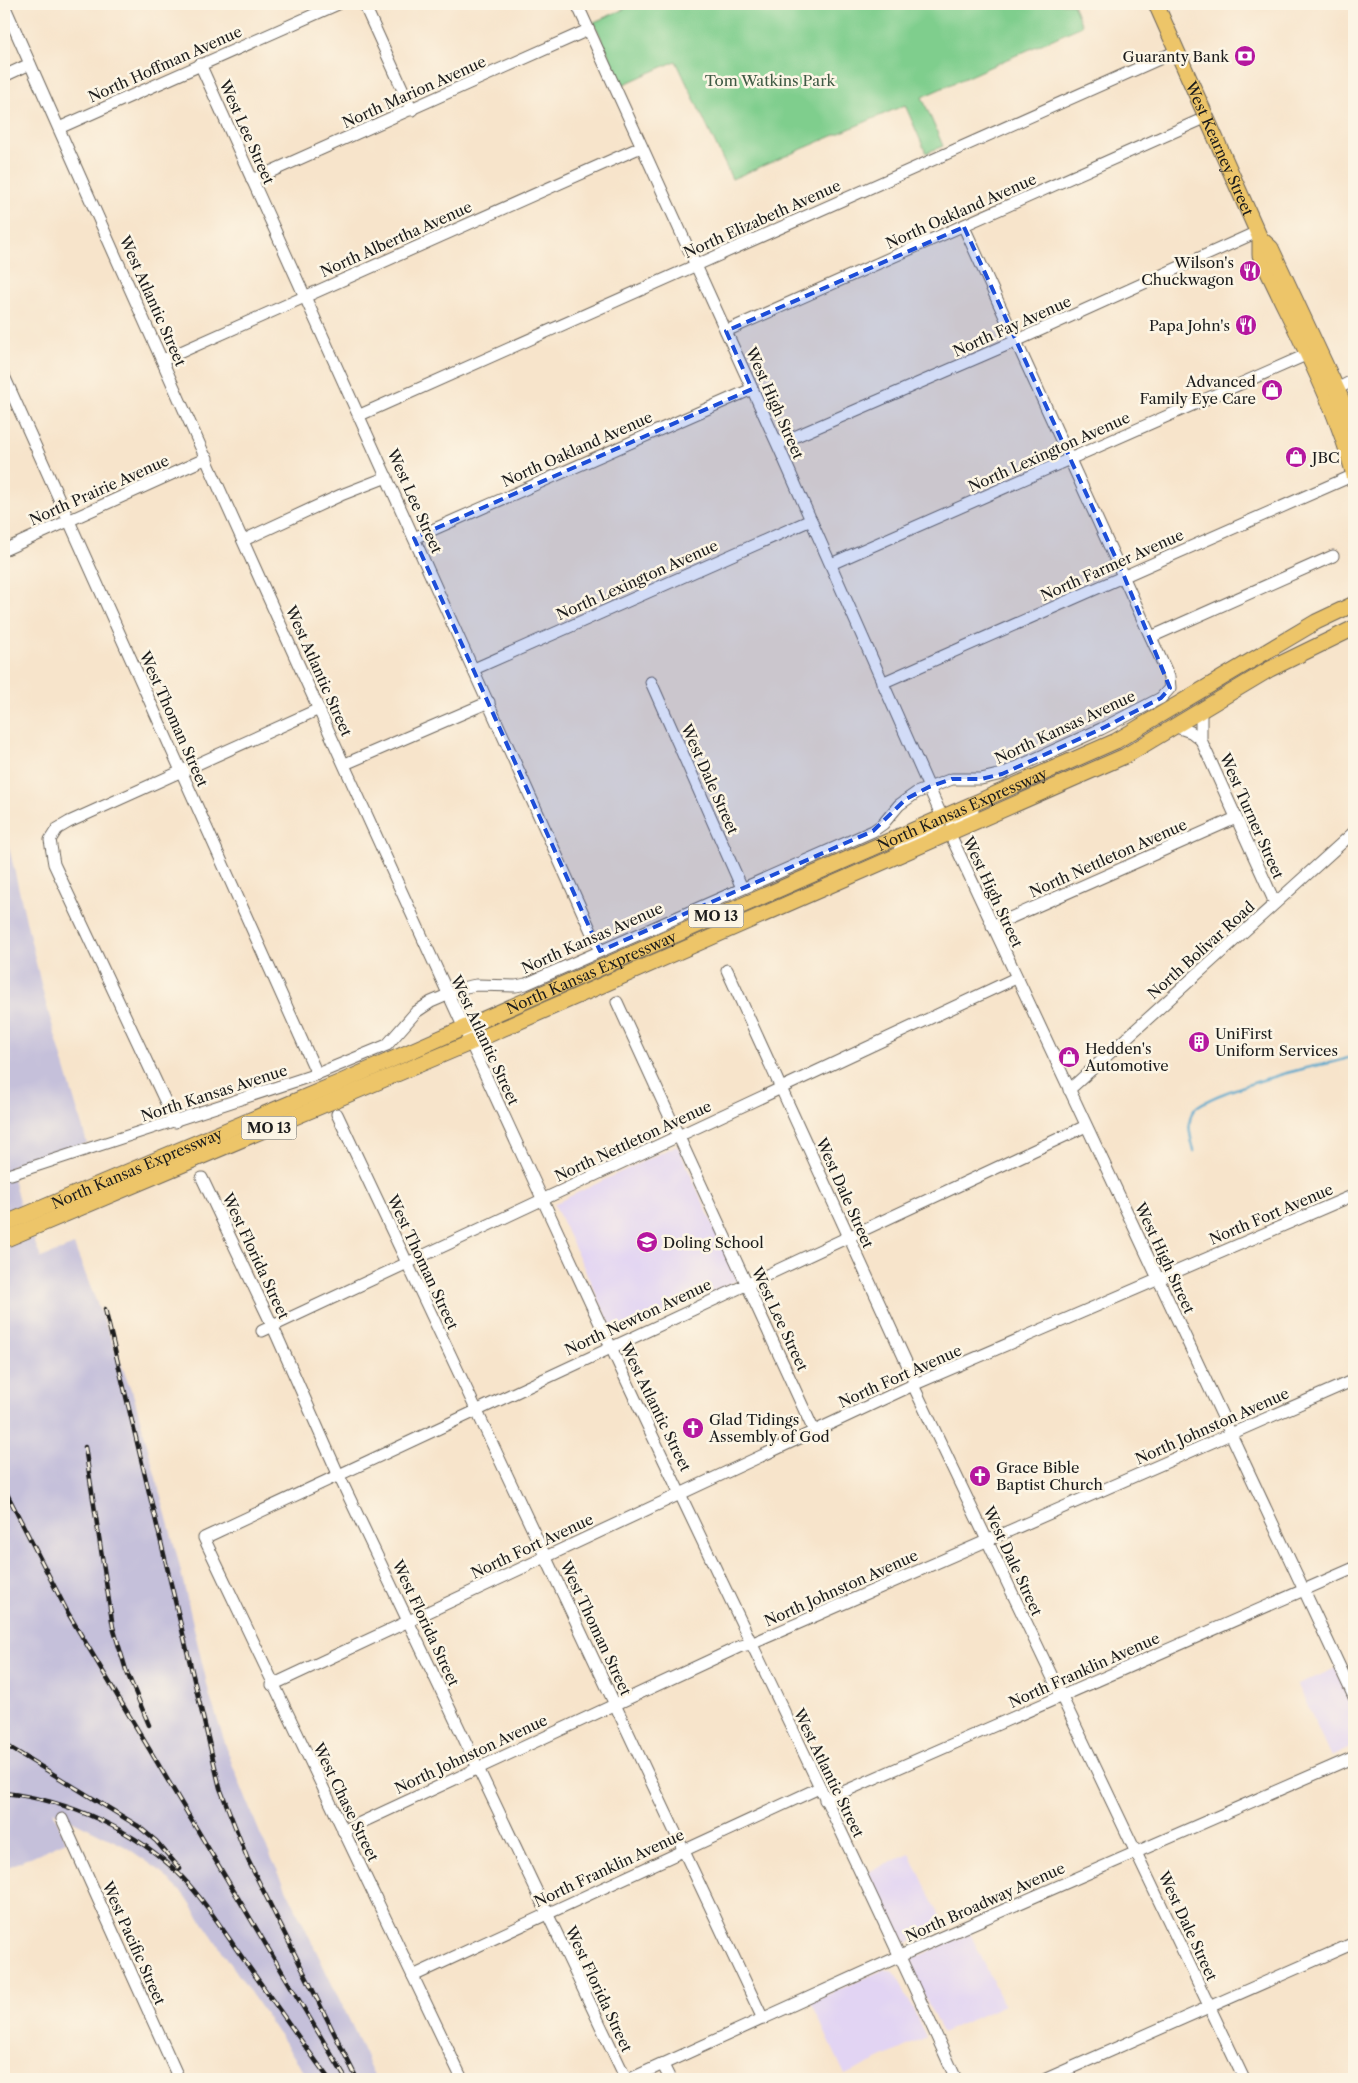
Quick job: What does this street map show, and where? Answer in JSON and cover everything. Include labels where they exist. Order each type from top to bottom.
[{"type":"main road","name":"West Kearney Street","points":[[1156,4],[1258,235],[1260,255],[1306,355],[1354,426]]},
{"type":"main road","name":"West Kearney Street","points":[[1258,235],[1271,248],[1331,392],[1354,476]]},
{"type":"main road","name":"North Kansas Expressway","points":[[4,1240],[66,1206],[343,1081],[1116,741],[1316,622],[1354,604]]},
{"type":"main road","name":"North Kansas Expressway","points":[[4,1224],[66,1206],[470,1043],[1125,756],[1270,669],[1354,628]]},
{"type":"main road","points":[[1270,669],[1311,656],[1354,636]]},
{"type":"street","name":"West Atlantic Street","points":[[4,4],[447,995],[610,1347],[900,1956],[956,2079]]},
{"type":"street","name":"North Hoffman Avenue","points":[[59,128],[338,4]]},
{"type":"street","points":[[364,4],[412,110]]},
{"type":"street","name":"West High Street","points":[[577,4],[778,444],[942,816]]},
{"type":"street","name":"North Marion Avenue","points":[[252,180],[588,30]]},
{"type":"street","name":"North Elizabeth Avenue","points":[[360,415],[1177,51]]},
{"type":"street","points":[[4,76],[30,64]]},
{"type":"street","name":"West Lee Street","points":[[200,64],[306,295],[600,951]]},
{"type":"street","name":"North Oakland Avenue","points":[[726,331],[1207,117]]},
{"type":"street","name":"North Albertha Avenue","points":[[163,360],[641,147]]},
{"type":"street","points":[[964,226],[1151,637],[1333,556]]},
{"type":"street","name":"North Fay Avenue","points":[[778,444],[1258,235]]},
{"type":"street","name":"North Lexington Avenue","points":[[831,564],[1306,355]]},
{"type":"street","name":"West Thoman Street","points":[[4,376],[318,1074]]},
{"type":"street","points":[[1331,392],[1354,380]]},
{"type":"street","name":"North Oakland Avenue","points":[[414,538],[752,389]]},
{"type":"street","name":"North Prairie Avenue","points":[[4,550],[207,458]]},
{"type":"street","name":"North Farmer Avenue","points":[[882,683],[1354,476]]},
{"type":"street","points":[[244,540],[342,495],[387,477]]},
{"type":"street","name":"North Lexington Avenue","points":[[474,668],[811,520]]},
{"type":"street","name":"North Kansas Avenue","points":[[11,1174],[318,1074],[388,1045],[416,1012],[447,995],[476,985],[516,986],[526,984],[873,831],[883,824],[906,799],[929,787],[952,778],[981,779],[1002,774],[1101,729],[1161,698],[1170,688],[1169,677],[1151,637]]},
{"type":"street","name":"West Dale Street","points":[[651,682],[742,888]]},
{"type":"street","points":[[345,764],[489,702]]},
{"type":"street","points":[[175,1122],[54,864],[50,840],[58,829],[68,822],[319,709]]},
{"type":"street","name":"West Turner Street","points":[[1201,709],[1201,740],[1275,903]]},
{"type":"street","name":"West Turner Street","points":[[1174,726],[1191,732],[1201,740]]},
{"type":"street","points":[[949,832],[956,820],[989,802],[1006,788]]},
{"type":"street","points":[[886,860],[905,845],[939,826],[942,816]]},
{"type":"street","name":"North Nettleton Avenue","points":[[992,926],[1236,818]]},
{"type":"street","name":"West High Street","points":[[949,832],[1068,1090],[1232,1434],[1354,1697]]},
{"type":"street","name":"North Bolivar Road","points":[[1068,1090],[1354,832]]},
{"type":"street","name":"West Dale Street","points":[[727,970],[913,1377],[914,1385],[1244,2079]]},
{"type":"street","name":"North Nettleton Avenue","points":[[267,1329],[1016,978]]},
{"type":"street","name":"West Lee Street","points":[[617,1002],[814,1431]]},
{"type":"street","name":"West Thoman Street","points":[[337,1114],[763,2019]]},
{"type":"street","name":"North Newton Avenue","points":[[204,1538],[1086,1126]]},
{"type":"street","name":"West Florida Street","points":[[202,1178],[267,1329],[628,2079]]},
{"type":"street","name":"North Fort Avenue","points":[[272,1685],[680,1492],[914,1385],[1354,1195]]},
{"type":"street","name":"North Johnston Avenue","points":[[343,1831],[741,1646],[751,1644],[1354,1380]]},
{"type":"street","name":"West Chase Street","points":[[204,1538],[272,1685],[462,2079]]},
{"type":"street","name":"North Franklin Avenue","points":[[825,1800],[1354,1568]]},
{"type":"street","name":"North Broadway Avenue","points":[[628,2079],[663,2065],[900,1956],[1354,1757]]},
{"type":"street","name":"North Franklin Avenue","points":[[413,1976],[819,1788]]},
{"type":"street","name":"West Pacific Street","points":[[62,1820],[179,2079]]},
{"type":"street","points":[[1046,2079],[1354,1943]]},
{"type":"street","points":[[663,2065],[670,2079]]},
{"type":"highlighted area","points":[[964,227],[1124,576],[1170,688],[1161,698],[1101,729],[1002,774],[981,779],[952,779],[929,787],[906,799],[873,831],[600,951],[414,538],[752,389],[726,331]]},
{"type":"shaded area","points":[[4,826],[44,997],[87,1143],[10,1167],[20,1205],[41,1258],[74,1245],[134,1397],[177,1555],[210,1697],[231,1761],[261,1836],[356,2034],[375,2079],[309,2079],[185,1896],[159,1870],[126,1847],[53,1811],[66,1841],[4,1869]]},
{"type":"shaded area","name":"Doling School","points":[[675,1146],[678,1147],[738,1280],[616,1336],[554,1204]]},
{"type":"shaded area","points":[[1336,1668],[1354,1709],[1354,1746],[1331,1757],[1298,1685]]},
{"type":"shaded area","points":[[910,1854],[945,1927],[907,1943],[900,1939],[868,1872]]},
{"type":"shaded area","points":[[970,1933],[1004,2005],[942,2033],[914,1973],[912,1959]]},
{"type":"shaded area","points":[[885,1969],[894,1972],[898,1977],[926,2037],[845,2075],[811,2002]]},
{"type":"green space","name":"Tom Watkins Park","points":[[636,4],[1073,4],[1082,26],[922,97],[943,146],[926,153],[905,105],[732,179],[676,61],[622,85],[594,22]]},
{"type":"waterway","points":[[1194,1151],[1190,1121],[1193,1111],[1200,1105],[1229,1091],[1247,1085],[1349,1058],[1354,1055]]},
{"type":"railway","points":[[105,1309],[220,1788],[248,1860],[357,2079]]},
{"type":"railway","points":[[85,1447],[113,1627],[126,1670],[149,1725]]},
{"type":"railway","points":[[4,1488],[68,1613],[346,2079]]},
{"type":"railway","points":[[4,1744],[138,1826],[156,1841],[180,1869]]},
{"type":"railway","points":[[4,1793],[53,1802],[77,1810],[123,1832],[164,1860],[182,1877],[205,1904],[329,2079]]},
{"type":"place","name":"Guaranty Bank","points":[[1245,56]]},
{"type":"place","name":"Wilson's Chuckwagon","points":[[1250,271]]},
{"type":"place","name":"Papa John's","points":[[1246,325]]},
{"type":"place","name":"Advanced Family Eye Care","points":[[1272,390]]},
{"type":"place","name":"JBC","points":[[1296,457]]},
{"type":"place","name":"UniFirst Uniform Services","points":[[1199,1042]]},
{"type":"place","name":"Hedden's Automotive","points":[[1069,1057]]},
{"type":"place","name":"Doling School","points":[[647,1242]]},
{"type":"place","name":"Glad Tidings Assembly of God","points":[[693,1428]]},
{"type":"place","name":"Grace Bible Baptist Church","points":[[980,1476]]}]
